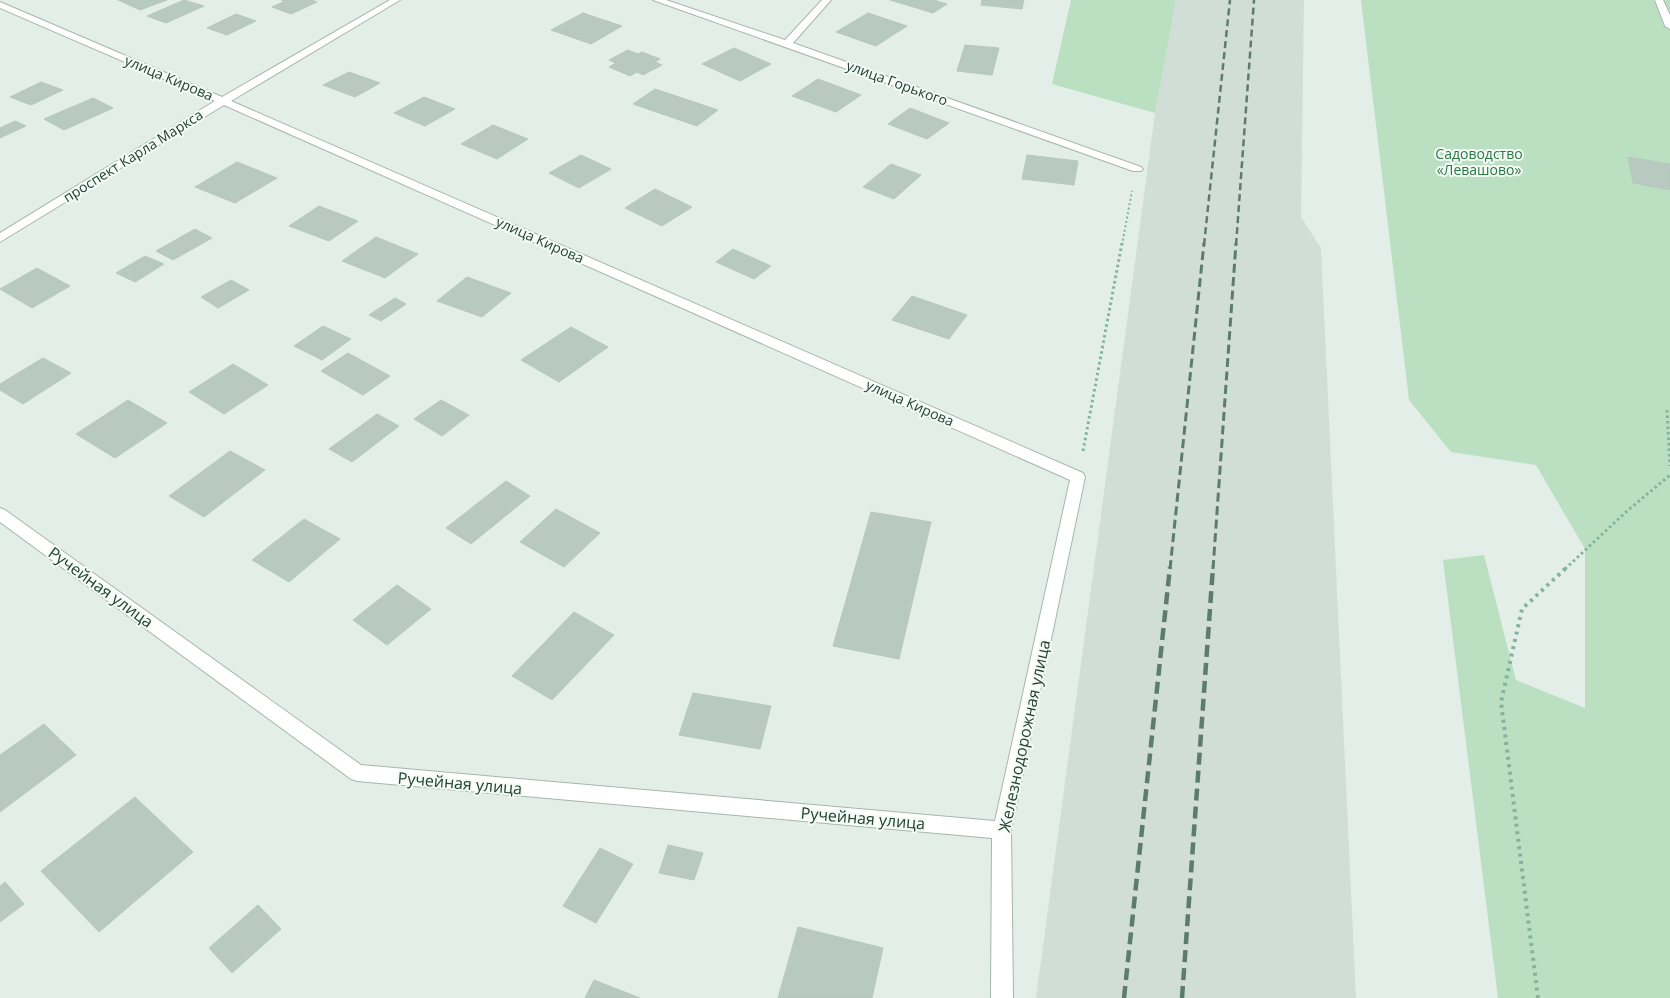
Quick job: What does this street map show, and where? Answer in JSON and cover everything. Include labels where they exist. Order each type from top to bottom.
[{"type":"street","name":"проспект Карла Маркса","points":[[0,238],[223,101],[396,0]]},
{"type":"street","name":"улица Горького","points":[[657,0],[787,44],[1137,169]]},
{"type":"street","points":[[787,44],[827,0]]},
{"type":"street","points":[[1659,0],[1670,26]]},
{"type":"street","name":"улица Кирова","points":[[0,5],[223,101],[1078,477]]},
{"type":"street","name":"Железнодорожная улица","points":[[1002,998],[1002,830],[1078,477]]},
{"type":"street","name":"Ручейная улица","points":[[0,514],[357,774],[1002,830]]},
{"type":"path","points":[[1078,477],[1137,169]]},
{"type":"path","points":[[1667,410],[1670,466]]},
{"type":"path","points":[[1538,998],[1501,702],[1522,609],[1626,512],[1670,475]]},
{"type":"shaded area","points":[[1176,0],[1304,0],[1301,217],[1321,248],[1356,998],[1036,998],[1155,113]]},
{"type":"green space","points":[[1071,0],[1176,0],[1155,113],[1052,84]]},
{"type":"green space","name":"Садоводство «Левашово»","points":[[1361,0],[1670,0],[1670,998],[1498,998],[1443,560],[1484,555],[1516,680],[1585,708],[1585,549],[1536,465],[1451,452],[1409,400]]},
{"type":"building","points":[[118,0],[167,0],[140,10]]},
{"type":"building","points":[[184,0],[204,6],[166,23],[147,16]]},
{"type":"building","points":[[281,0],[312,0],[317,2],[291,14],[272,7],[285,1]]},
{"type":"building","points":[[890,0],[934,0],[947,4],[933,13]]},
{"type":"building","points":[[982,0],[1024,0],[1022,9],[981,5]]},
{"type":"building","points":[[583,13],[622,26],[591,44],[551,30]]},
{"type":"building","points":[[868,13],[907,26],[876,46],[836,32]]},
{"type":"building","points":[[236,14],[256,21],[227,35],[207,28]]},
{"type":"building","points":[[965,45],[999,48],[992,75],[957,71]]},
{"type":"building","points":[[734,48],[771,64],[740,81],[702,64]]},
{"type":"building","points":[[628,50],[638,54],[642,52],[660,59],[655,62],[662,65],[643,75],[637,72],[630,76],[609,67],[616,63],[609,60]]},
{"type":"building","points":[[349,72],[380,83],[355,97],[323,85]]},
{"type":"building","points":[[818,79],[861,95],[836,112],[792,96]]},
{"type":"building","points":[[41,82],[63,90],[31,105],[10,97]]},
{"type":"building","points":[[655,89],[718,110],[697,126],[633,104]]},
{"type":"building","points":[[424,97],[455,109],[425,126],[394,113]]},
{"type":"building","points":[[93,98],[113,108],[64,130],[44,119]]},
{"type":"building","points":[[910,108],[949,123],[927,139],[888,124]]},
{"type":"building","points":[[15,121],[26,126],[0,138],[0,128]]},
{"type":"building","points":[[493,125],[528,139],[497,159],[461,144]]},
{"type":"building","points":[[581,155],[611,169],[579,188],[549,173]]},
{"type":"building","points":[[1027,155],[1078,161],[1074,185],[1022,179]]},
{"type":"building","points":[[1628,157],[1670,164],[1670,190],[1633,183]]},
{"type":"building","points":[[237,162],[277,178],[235,203],[195,187]]},
{"type":"building","points":[[891,164],[921,175],[894,199],[863,187]]},
{"type":"building","points":[[655,189],[692,207],[662,226],[625,208]]},
{"type":"building","points":[[319,206],[358,221],[329,241],[289,226]]},
{"type":"building","points":[[195,229],[212,238],[173,260],[156,251]]},
{"type":"building","points":[[376,237],[418,254],[385,278],[342,261]]},
{"type":"building","points":[[733,249],[771,266],[754,279],[716,262]]},
{"type":"building","points":[[145,256],[164,264],[135,282],[116,273]]},
{"type":"building","points":[[37,268],[70,286],[32,308],[0,289]]},
{"type":"building","points":[[467,277],[511,293],[482,317],[437,301]]},
{"type":"building","points":[[231,280],[249,290],[218,308],[201,297]]},
{"type":"building","points":[[912,296],[967,315],[949,339],[892,320]]},
{"type":"building","points":[[395,298],[406,304],[381,321],[369,315]]},
{"type":"building","points":[[323,326],[351,339],[322,360],[294,346]]},
{"type":"building","points":[[571,327],[608,347],[559,382],[521,360]]},
{"type":"building","points":[[348,353],[390,376],[363,395],[321,371]]},
{"type":"building","points":[[43,358],[71,373],[23,404],[0,390],[0,384]]},
{"type":"building","points":[[233,364],[268,385],[224,414],[189,392]]},
{"type":"building","points":[[128,400],[167,423],[115,458],[76,434]]},
{"type":"building","points":[[441,400],[469,415],[442,436],[414,419]]},
{"type":"building","points":[[377,414],[399,426],[352,462],[329,449]]},
{"type":"building","points":[[230,451],[265,470],[204,517],[169,496]]},
{"type":"building","points":[[506,481],[530,496],[471,544],[446,528]]},
{"type":"building","points":[[556,509],[600,533],[564,567],[520,542]]},
{"type":"building","points":[[871,512],[931,522],[899,659],[833,646]]},
{"type":"building","points":[[304,519],[340,539],[289,582],[252,560]]},
{"type":"building","points":[[397,585],[431,609],[387,645],[353,620]]},
{"type":"building","points":[[574,612],[614,635],[552,700],[512,676]]},
{"type":"building","points":[[693,693],[771,706],[760,749],[679,735]]},
{"type":"building","points":[[44,724],[76,755],[0,812],[0,755]]},
{"type":"building","points":[[135,797],[193,852],[99,932],[41,871]]},
{"type":"building","points":[[668,845],[703,853],[694,880],[659,873]]},
{"type":"building","points":[[600,848],[633,864],[596,923],[563,906]]},
{"type":"building","points":[[5,882],[24,904],[0,922],[0,886]]},
{"type":"building","points":[[258,905],[281,929],[232,973],[209,948]]},
{"type":"building","points":[[798,927],[883,948],[872,998],[778,998]]},
{"type":"building","points":[[594,980],[640,998],[585,998]]},
{"type":"railway","points":[[1204,245],[1230,0]]},
{"type":"railway","points":[[1236,245],[1254,0]]},
{"type":"railway","points":[[1170,569],[1204,243]]},
{"type":"railway","points":[[1213,569],[1236,243]]},
{"type":"railway","points":[[1124,998],[1170,567]]},
{"type":"railway","points":[[1182,998],[1213,567]]}]
